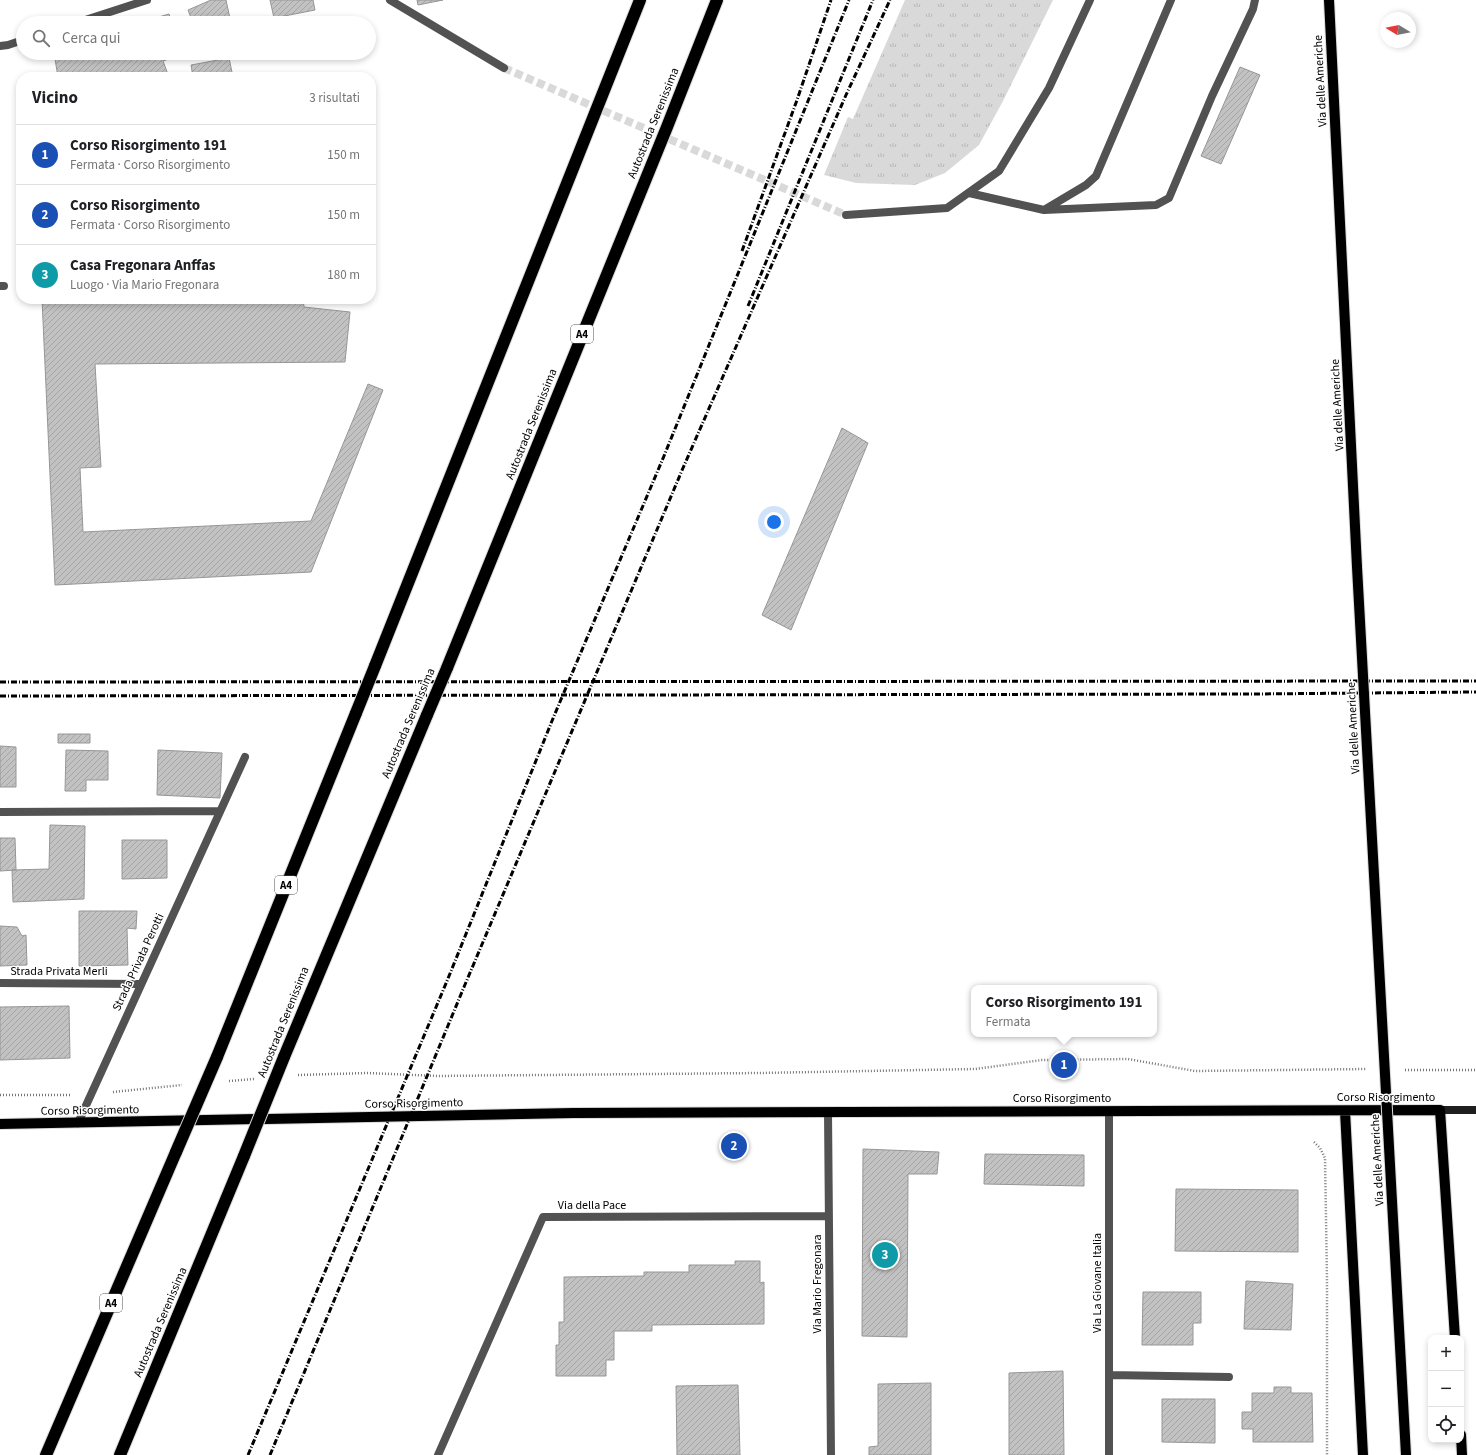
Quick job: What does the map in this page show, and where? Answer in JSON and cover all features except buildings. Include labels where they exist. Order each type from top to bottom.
[{"type":"highway","points":[[631,23],[636,0]]},
{"type":"highway","name":"A4","points":[[46,1455],[217,1057],[375,666],[640,0]]},
{"type":"highway","name":"Autostrada Serenissima","points":[[120,1455],[426,715],[447,668],[661,142],[717,0]]},
{"type":"main road","name":"Via delle Americhe","points":[[1329,0],[1357,566],[1406,1455]]},
{"type":"main road","points":[[1345,1110],[1363,1455]]},
{"type":"main road","points":[[1440,1110],[1455,1335]]},
{"type":"main road","name":"Corso Risorgimento","points":[[0,1124],[574,1113],[1476,1110]]},
{"type":"main road","points":[[1461,1443],[1462,1455]]},
{"type":"street","points":[[98,16],[148,0]]},
{"type":"street","points":[[390,0],[504,68]]},
{"type":"street","points":[[846,215],[946,208],[999,171],[1049,88],[1090,0]]},
{"type":"street","points":[[1044,210],[1086,185],[1096,176],[1171,0]]},
{"type":"street","points":[[969,193],[1044,210],[1156,205],[1169,198],[1212,96],[1253,8],[1255,0]]},
{"type":"street","points":[[0,46],[16,42]]},
{"type":"street","name":"Strada Privata Perotti","points":[[78,1123],[245,757]]},
{"type":"street","points":[[0,812],[220,811]]},
{"type":"street","name":"Strada Privata Merli","points":[[0,983],[141,984]]},
{"type":"street","name":"Via La Giovane Italia","points":[[1108,1111],[1109,1455]]},
{"type":"street","name":"Via Mario Fregonara","points":[[828,1112],[831,1455]]},
{"type":"street","name":"Via della Pace","points":[[438,1455],[543,1217],[829,1216]]},
{"type":"street","points":[[1109,1375],[1229,1377]]},
{"type":"path","points":[[297,1075],[368,1073],[453,1076],[880,1071],[975,1069],[1042,1060],[1128,1059],[1195,1071],[1372,1069]]},
{"type":"path","points":[[1404,1070],[1476,1070]]},
{"type":"path","points":[[228,1081],[258,1078]]},
{"type":"path","name":"Corso Risorgimento","points":[[0,1095],[91,1094],[189,1085]]},
{"type":"path","points":[[1314,1142],[1320,1148],[1325,1158],[1327,1455]]},
{"type":"green space","points":[[905,0],[1053,0],[1003,101],[979,145],[945,173],[915,185],[856,183],[824,175],[848,117],[853,119]]},
{"type":"tunnel","points":[[504,68],[846,215]]},
{"type":"railway","points":[[742,251],[797,100],[831,0]]},
{"type":"railway","points":[[248,1455],[447,981],[554,716],[664,456],[849,0]]},
{"type":"railway","points":[[748,306],[873,0]]},
{"type":"railway","points":[[270,1455],[464,987],[683,468],[846,95],[890,0]]},
{"type":"railway","points":[[0,682],[1476,681]]},
{"type":"railway","points":[[0,696],[1255,694],[1476,692]]},
{"type":"place","name":"Corso Risorgimento 191","points":[[1064,1065]]},
{"type":"place","name":"Corso Risorgimento","points":[[734,1146]]},
{"type":"place","name":"Casa Fregonara Anffas","points":[[885,1255]]}]
